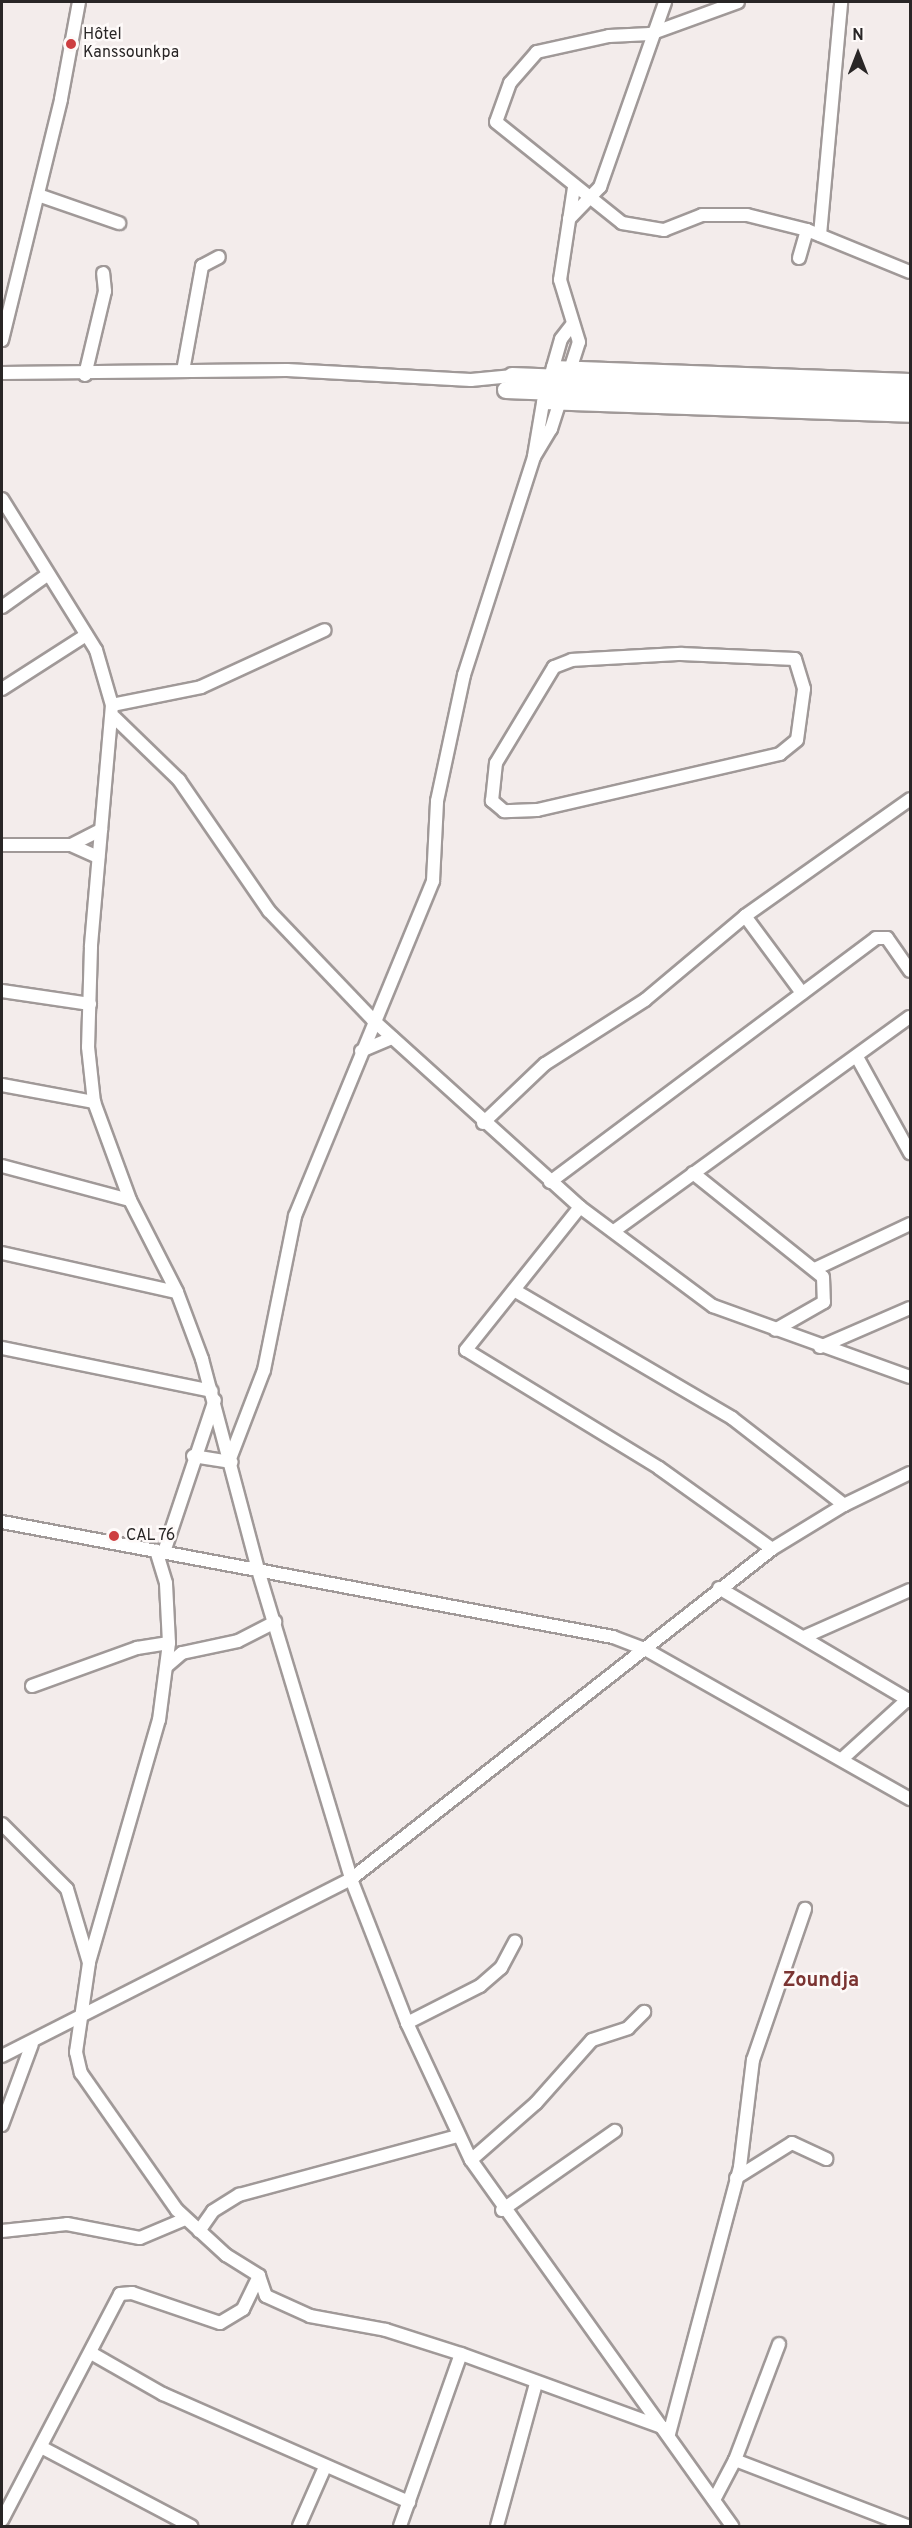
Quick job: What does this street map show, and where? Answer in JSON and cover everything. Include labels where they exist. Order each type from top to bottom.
[{"type":"main road","points":[[509,383],[910,406]]},
{"type":"main road","points":[[565,386],[910,391]]},
{"type":"street","points":[[2,340],[38,195],[79,2]]},
{"type":"street","points":[[569,219],[600,187],[630,113],[650,34],[665,2]]},
{"type":"street","points":[[738,2],[650,34],[609,36],[537,52],[510,83],[496,122],[608,216],[643,229],[684,226],[702,215],[726,212],[807,230],[910,272]]},
{"type":"street","points":[[820,235],[841,2]]},
{"type":"street","points":[[231,1459],[264,1370],[295,1216],[373,1020],[433,881],[437,801],[464,675],[534,457],[565,386],[579,342],[560,280],[574,187]]},
{"type":"street","points":[[38,195],[119,222]]},
{"type":"street","points":[[799,258],[807,230]]},
{"type":"street","points":[[183,371],[202,266],[219,257]]},
{"type":"street","points":[[85,375],[105,291],[103,273]]},
{"type":"street","points":[[534,457],[548,385],[561,339],[572,325]]},
{"type":"street","points":[[2,373],[85,375],[287,370],[509,383]]},
{"type":"street","points":[[565,386],[910,380]]},
{"type":"street","points":[[548,385],[910,416]]},
{"type":"street","points":[[2,499],[102,663],[113,711],[98,857],[90,1004],[94,1102],[130,1200],[177,1292],[213,1396],[258,1570],[351,1879],[407,2023],[457,2136],[471,2160],[502,2210],[666,2431],[714,2500],[728,2525]]},
{"type":"street","points":[[2,607],[47,575]]},
{"type":"street","points":[[113,711],[201,687],[325,630]]},
{"type":"street","points":[[2,689],[86,635]]},
{"type":"street","points":[[754,655],[788,656],[802,670],[801,728],[780,754],[537,810],[504,811],[492,801],[496,763],[560,663],[754,655]]},
{"type":"street","points":[[113,711],[164,762],[269,911],[373,1020],[550,1182],[713,1306],[820,1347],[910,1377]]},
{"type":"street","points":[[483,1123],[545,1064],[645,1000],[745,916],[910,799]]},
{"type":"street","points":[[71,845],[101,830]]},
{"type":"street","points":[[2,844],[71,845],[98,857]]},
{"type":"street","points":[[745,916],[802,993]]},
{"type":"street","points":[[550,1182],[802,993],[882,936],[910,971]]},
{"type":"street","points":[[2,991],[90,1004]]},
{"type":"street","points":[[614,1231],[910,1017]]},
{"type":"street","points":[[361,1051],[392,1038]]},
{"type":"street","points":[[857,1057],[910,1153]]},
{"type":"street","points":[[2,1085],[94,1102]]},
{"type":"street","points":[[2,1166],[130,1200]]},
{"type":"street","points":[[693,1173],[815,1269],[827,1289],[824,1302],[776,1330]]},
{"type":"street","points":[[580,1207],[466,1350],[659,1468],[772,1549]]},
{"type":"street","points":[[815,1269],[910,1224]]},
{"type":"street","points":[[2,1253],[177,1292]]},
{"type":"street","points":[[514,1290],[713,1405],[844,1504]]},
{"type":"street","points":[[820,1347],[910,1308]]},
{"type":"street","points":[[2,1348],[213,1396]]},
{"type":"street","points":[[213,1396],[160,1552],[166,1583],[169,1643],[159,1720],[89,1963],[76,2052],[81,2073],[185,2219],[260,2276],[266,2296],[303,2314],[386,2330],[461,2354],[666,2431]]},
{"type":"street","points":[[193,1456],[231,1459]]},
{"type":"street","points":[[2,2056],[81,2020],[351,1879],[645,1649],[719,1588],[772,1549],[844,1504],[910,1473]]},
{"type":"street","points":[[2,1522],[580,1629],[645,1649],[910,1799]]},
{"type":"street","points":[[719,1588],[909,1700],[842,1760]]},
{"type":"street","points":[[804,1637],[909,1592]]},
{"type":"street","points":[[167,1666],[182,1653],[238,1641],[275,1622]]},
{"type":"street","points":[[32,1686],[137,1648],[169,1643]]},
{"type":"street","points":[[2,1824],[67,1889],[89,1963]]},
{"type":"street","points":[[666,2431],[736,2178],[753,2060],[805,1909]]},
{"type":"street","points":[[407,2023],[480,1986],[501,1968],[515,1942]]},
{"type":"street","points":[[471,2160],[536,2103],[592,2040],[628,2028],[644,2012]]},
{"type":"street","points":[[2,2126],[32,2044]]},
{"type":"street","points":[[502,2210],[615,2131]]},
{"type":"street","points":[[199,2231],[213,2211],[238,2195],[457,2136]]},
{"type":"street","points":[[736,2178],[792,2143],[827,2159]]},
{"type":"street","points":[[2,2231],[67,2224],[140,2238],[185,2219]]},
{"type":"street","points":[[2,2520],[120,2294],[132,2293],[220,2322],[243,2309],[260,2276]]},
{"type":"street","points":[[714,2500],[735,2460],[779,2344]]},
{"type":"street","points":[[91,2353],[163,2394],[409,2502]]},
{"type":"street","points":[[400,2526],[461,2354]]},
{"type":"street","points":[[497,2526],[536,2383]]},
{"type":"street","points":[[41,2447],[191,2526]]},
{"type":"street","points":[[735,2460],[907,2526]]},
{"type":"street","points":[[299,2526],[325,2467]]},
{"type":"place","name":"Hôtel Kanssounkpa","points":[[71,44]]},
{"type":"place","name":"CAL 76","points":[[114,1536]]},
{"type":"district","name":"Zoundja","points":[[821,1981]]}]
